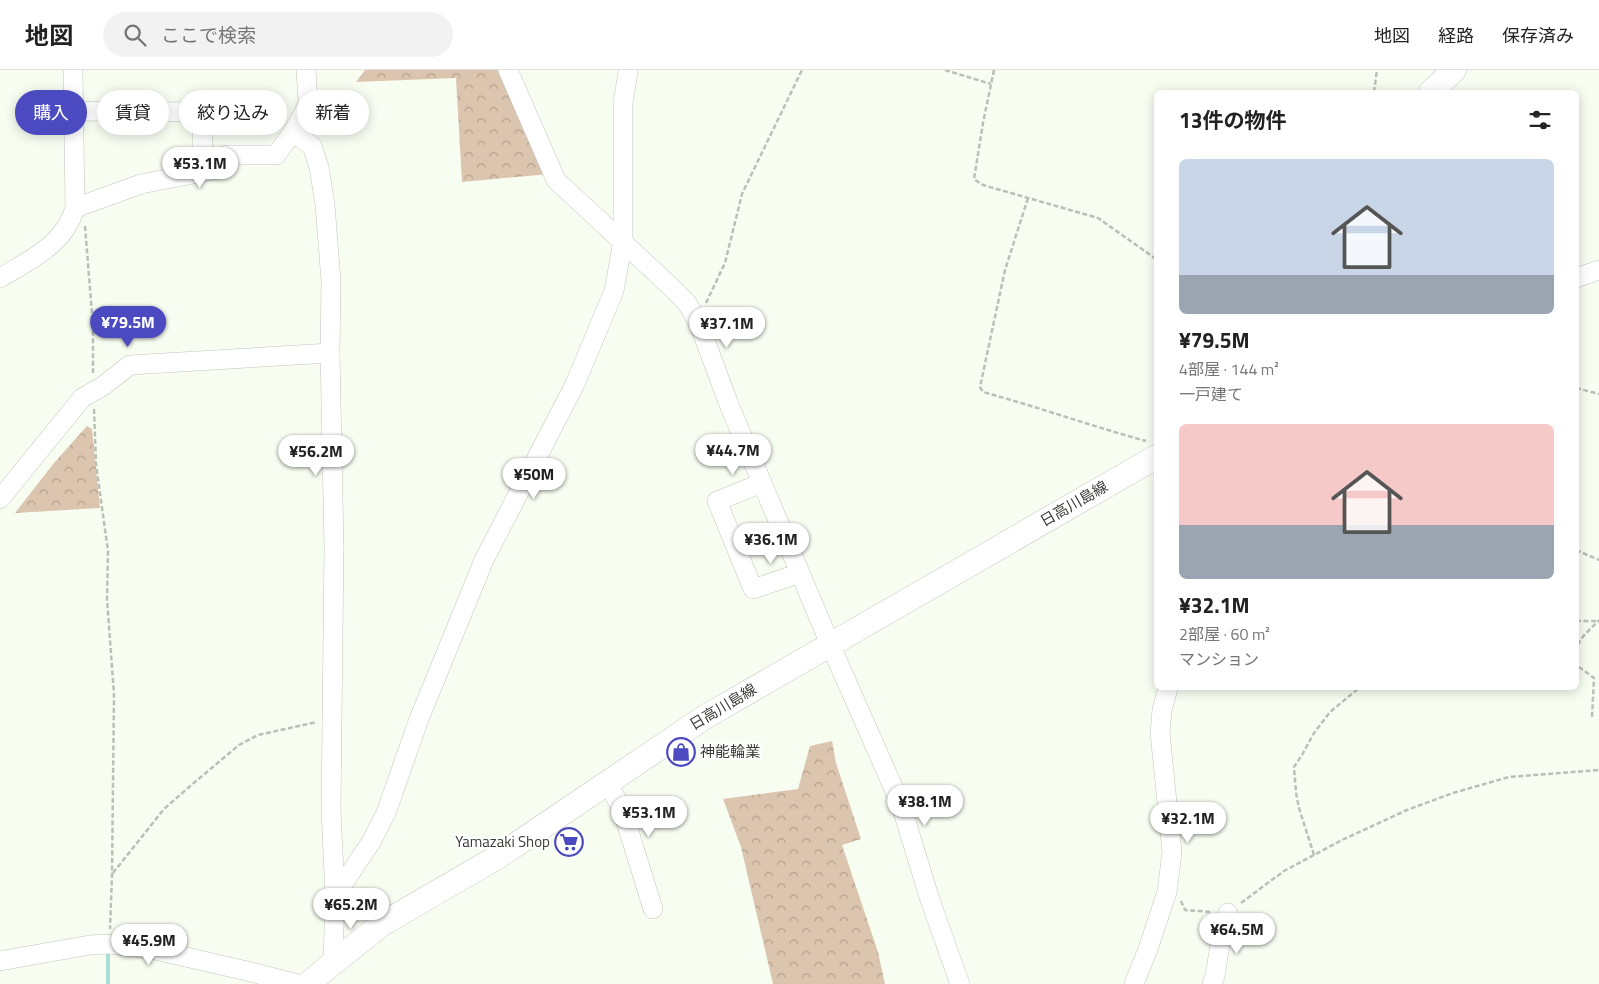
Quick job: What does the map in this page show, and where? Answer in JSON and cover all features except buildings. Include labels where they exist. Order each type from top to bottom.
[{"type":"main road","points":[[1433,90],[1454,70]]},
{"type":"main road","name":"日高川島線","points":[[308,984],[382,924],[499,856],[705,716],[830,644],[1154,450]]},
{"type":"street","points":[[73,70],[74,90]]},
{"type":"street","points":[[79,206],[141,184],[224,168],[227,156],[276,155],[293,132],[307,107],[306,70]]},
{"type":"street","points":[[508,70],[556,180],[670,286],[687,303],[698,322],[728,402],[762,483],[901,805],[930,900],[960,984]]},
{"type":"street","points":[[335,896],[371,842],[386,812],[419,719],[484,560],[575,384],[614,290],[623,241],[623,112],[628,72]]},
{"type":"street","points":[[87,111],[202,112],[203,171]]},
{"type":"street","points":[[293,132],[312,146],[319,167],[325,205],[331,281],[330,353],[334,547],[332,810],[335,896],[333,963]]},
{"type":"street","points":[[0,278],[44,252],[64,232],[72,220],[79,206],[76,135]]},
{"type":"street","points":[[1579,277],[1599,270]]},
{"type":"street","points":[[0,499],[82,398],[93,393],[130,365],[330,353]]},
{"type":"street","points":[[762,483],[717,501],[753,589],[800,573]]},
{"type":"street","points":[[1134,984],[1167,892],[1172,852],[1160,733],[1162,710],[1167,690]]},
{"type":"street","points":[[607,782],[622,809],[653,909]]},
{"type":"street","points":[[1212,984],[1222,932],[1228,913]]},
{"type":"street","points":[[0,961],[90,945],[109,944],[151,949],[298,984]]},
{"type":"path","points":[[698,322],[725,262],[742,194],[802,70]]},
{"type":"path","points":[[945,70],[991,84]]},
{"type":"path","points":[[994,70],[974,179],[983,185],[1098,218],[1154,258]]},
{"type":"path","points":[[1374,90],[1377,70]]},
{"type":"path","points":[[1028,198],[1005,270],[980,388],[983,392],[1092,426],[1154,450]]},
{"type":"path","points":[[79,206],[93,326],[96,464],[108,551],[107,599],[114,694],[112,874],[109,944]]},
{"type":"path","points":[[1579,389],[1599,394]]},
{"type":"path","points":[[1579,551],[1599,560]]},
{"type":"path","points":[[1579,621],[1599,621]]},
{"type":"path","points":[[1579,644],[1599,621]]},
{"type":"path","points":[[1579,667],[1594,678],[1592,717]]},
{"type":"path","points":[[1314,855],[1297,800],[1294,767],[1314,733],[1330,712],[1357,690]]},
{"type":"path","points":[[112,874],[164,809],[189,786],[239,746],[258,735],[334,719]]},
{"type":"path","points":[[1167,892],[1179,895],[1185,910],[1228,913],[1284,871],[1342,840],[1407,810],[1453,793],[1509,778],[1599,770]]},
{"type":"green space","points":[[365,70],[503,70],[549,174],[462,182],[456,78],[356,82]]},
{"type":"green space","points":[[87,426],[92,429],[100,508],[15,513],[54,463]]},
{"type":"green space","points":[[832,741],[836,763],[861,839],[842,845],[878,952],[885,984],[773,984],[741,847],[723,799],[798,789],[810,746]]},
{"type":"waterway","points":[[108,953],[108,984]]},
{"type":"place","name":"神能輪業","points":[[681,752]]},
{"type":"place","name":"Yamazaki Shop","points":[[569,842]]}]
